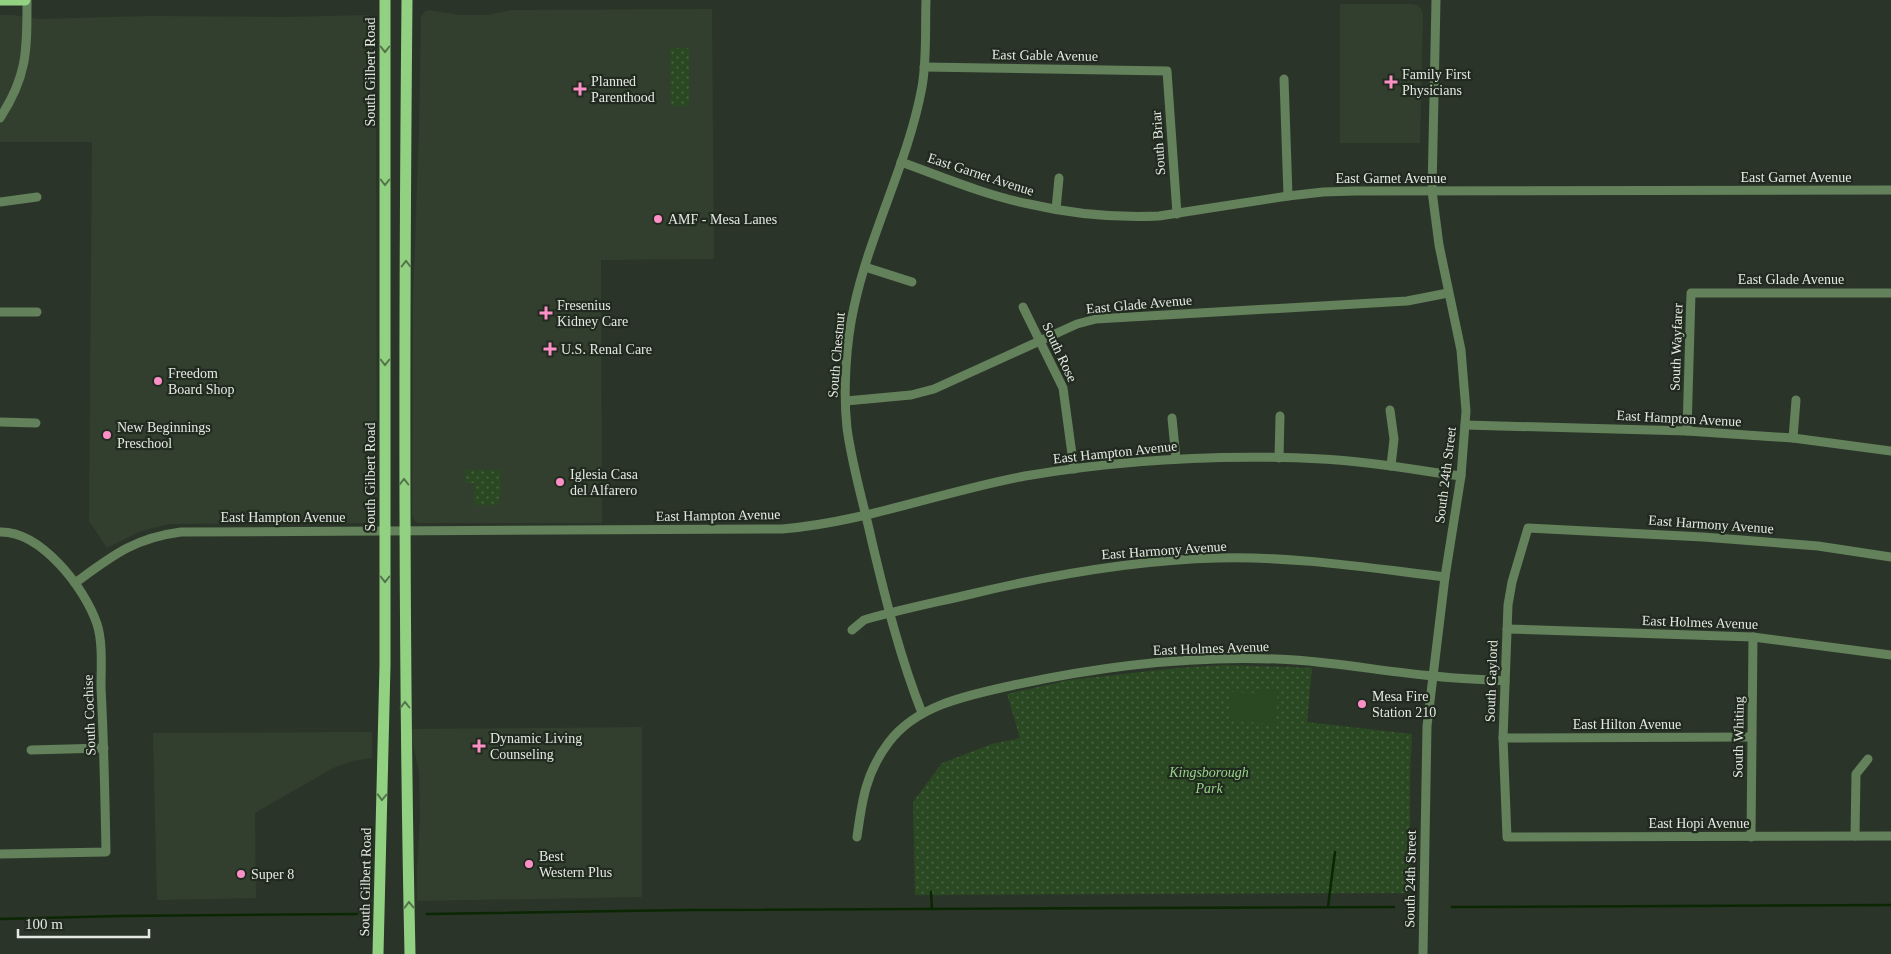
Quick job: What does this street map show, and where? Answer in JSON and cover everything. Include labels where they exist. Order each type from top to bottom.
[{"type":"main road","points":[[0,0],[26,0]]},
{"type":"main road","name":"South Gilbert Road","points":[[378,954],[385,664],[385,0]]},
{"type":"main road","points":[[407,0],[404,531],[405,748],[410,954]]},
{"type":"street","points":[[0,118],[14,93],[23,69],[27,38],[26,0]]},
{"type":"street","name":"South Chestnut","points":[[922,713],[902,660],[889,613],[849,436],[846,401],[849,343],[854,307],[876,231],[901,162],[919,101],[924,68],[926,0]]},
{"type":"street","name":"South 24th Street","points":[[1423,954],[1425,760],[1432,676],[1461,476],[1465,425],[1463,365],[1438,245],[1432,191],[1436,0]]},
{"type":"street","name":"East Gable Avenue","points":[[924,68],[1167,70]]},
{"type":"street","name":"South Briar","points":[[1167,70],[1177,214]]},
{"type":"street","points":[[1284,79],[1288,196]]},
{"type":"street","name":"East Garnet Avenue","points":[[901,162],[996,195],[1056,209],[1116,217],[1177,214],[1323,192],[1891,190]]},
{"type":"street","points":[[1056,209],[1059,178]]},
{"type":"street","points":[[0,202],[37,198]]},
{"type":"street","points":[[865,267],[912,282]]},
{"type":"street","name":"East Glade Avenue","points":[[846,401],[911,395],[934,389],[1077,324],[1096,319],[1407,301],[1448,293]]},
{"type":"street","name":"East Glade Avenue","points":[[1691,294],[1891,293]]},
{"type":"street","name":"South Wayfarer","points":[[1687,431],[1691,294]]},
{"type":"street","name":"South Rose","points":[[1023,307],[1063,388],[1074,469]]},
{"type":"street","points":[[0,312],[37,312]]},
{"type":"street","points":[[1793,438],[1796,400]]},
{"type":"street","points":[[1390,410],[1394,439],[1391,466]]},
{"type":"street","points":[[1279,458],[1280,416]]},
{"type":"street","points":[[1172,418],[1176,459]]},
{"type":"street","points":[[0,422],[36,423]]},
{"type":"street","name":"East Hampton Avenue","points":[[1465,425],[1687,431],[1793,438],[1891,451]]},
{"type":"street","name":"East Hampton Avenue","points":[[75,583],[142,540],[163,534],[196,531],[770,530],[811,526],[980,485],[1123,462],[1176,459],[1324,459],[1461,476]]},
{"type":"street","name":"East Harmony Avenue","points":[[1528,528],[1704,537],[1818,546],[1891,557]]},
{"type":"street","name":"South Gaylord","points":[[1507,837],[1503,738],[1507,629],[1512,582],[1528,528]]},
{"type":"street","points":[[0,532],[13,533],[30,539],[55,560],[75,583]]},
{"type":"street","name":"East Harmony Avenue","points":[[852,630],[864,620],[889,613],[1082,570],[1182,560],[1251,558],[1306,560],[1445,577]]},
{"type":"street","name":"South Cochise","points":[[0,854],[106,852],[104,748],[98,626],[89,605],[75,583]]},
{"type":"street","name":"East Holmes Avenue","points":[[1507,629],[1753,637],[1891,655]]},
{"type":"street","name":"South Whiting","points":[[1751,837],[1753,637]]},
{"type":"street","name":"East Holmes Avenue","points":[[857,836],[863,793],[869,776],[890,740],[922,713],[961,698],[1041,679],[1126,665],[1216,658],[1294,660],[1432,676],[1505,681]]},
{"type":"street","name":"East Hilton Avenue","points":[[1503,738],[1751,737]]},
{"type":"street","points":[[31,750],[104,748]]},
{"type":"street","points":[[1856,836],[1856,774],[1868,759]]},
{"type":"street","name":"East Hopi Avenue","points":[[1507,837],[1891,836]]},
{"type":"shaded area","points":[[1340,4],[1411,4],[1417,5],[1421,9],[1423,13],[1420,143],[1340,143]]},
{"type":"shaded area","points":[[712,9],[714,259],[601,260],[602,523],[418,523],[412,515],[413,301],[421,17],[425,11],[429,10],[460,15],[488,15],[511,10]]},
{"type":"shaded area","points":[[0,15],[40,19],[149,16],[285,17],[366,15],[373,18],[376,23],[372,92],[376,108],[377,516],[373,523],[169,524],[141,531],[107,548],[89,521],[92,142],[0,142]]},
{"type":"shaded area","points":[[642,727],[642,897],[417,901],[420,816],[419,772],[411,729]]},
{"type":"shaded area","points":[[372,732],[372,758],[352,761],[333,768],[255,813],[256,898],[157,900],[153,733]]},
{"type":"green space","points":[[670,48],[689,48],[689,106],[671,106]]},
{"type":"green space","points":[[465,470],[501,470],[499,505],[474,505],[474,483],[465,483]]},
{"type":"green space","name":"Kingsborough Park","points":[[1225,665],[1312,668],[1307,722],[1412,734],[1410,893],[915,895],[913,802],[942,763],[992,744],[1020,738],[1007,694],[1069,680],[1178,668]]},
{"type":"green space","points":[[1258,689],[1278,691],[1275,724],[1229,721],[1231,692],[1257,693]]},
{"type":"waterway","points":[[1328,907],[1335,852]]},
{"type":"waterway","points":[[931,892],[932,909]]},
{"type":"waterway","points":[[1452,907],[1891,905]]},
{"type":"waterway","points":[[427,914],[687,910],[1394,907]]},
{"type":"waterway","points":[[0,919],[357,914]]},
{"type":"place","name":"Family First Physicians","points":[[1391,82]]},
{"type":"place","name":"Planned Parenthood","points":[[580,89]]},
{"type":"place","name":"AMF - Mesa Lanes","points":[[658,219]]},
{"type":"place","name":"Fresenius Kidney Care","points":[[546,313]]},
{"type":"place","name":"U.S. Renal Care","points":[[550,349]]},
{"type":"place","name":"Freedom Board Shop","points":[[158,381]]},
{"type":"place","name":"New Beginnings Preschool","points":[[107,435]]},
{"type":"place","name":"Iglesia Casa del Alfarero","points":[[560,482]]},
{"type":"place","name":"Mesa Fire Station 210","points":[[1362,704]]},
{"type":"place","name":"Dynamic Living Counseling","points":[[479,746]]},
{"type":"place","name":"Best Western Plus","points":[[529,864]]},
{"type":"place","name":"Super 8","points":[[241,874]]}]
